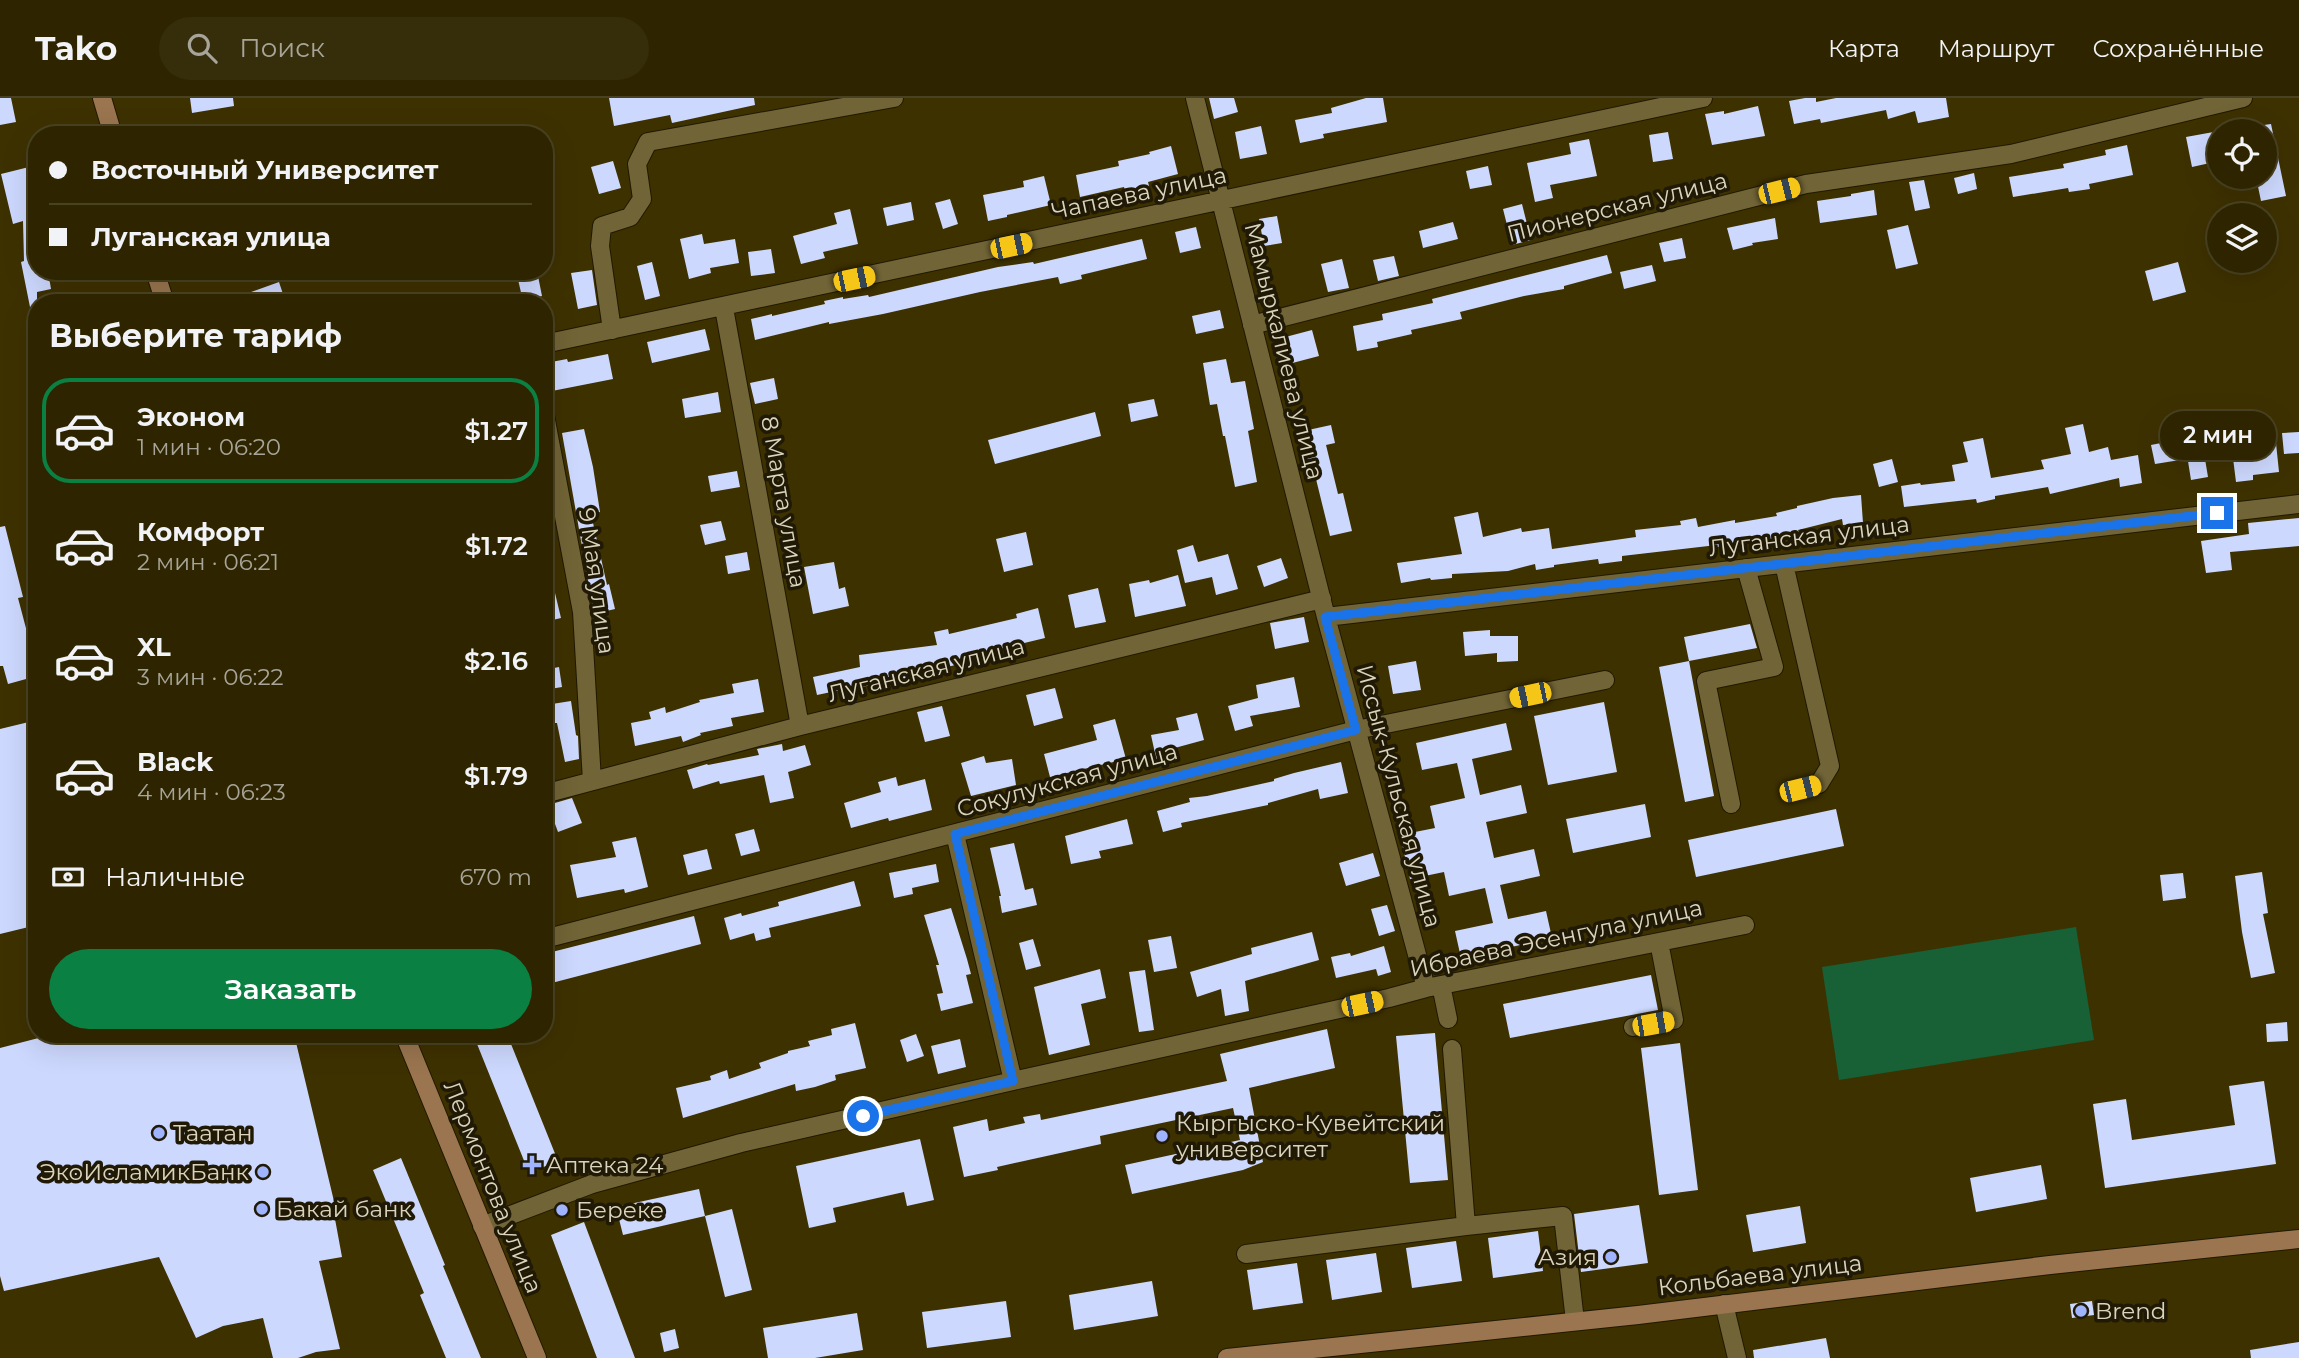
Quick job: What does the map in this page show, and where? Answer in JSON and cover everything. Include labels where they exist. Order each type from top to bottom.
[{"type":"main road","points":[[102,98],[110,126]]},
{"type":"main road","name":"Лермонтова улица","points":[[408,1043],[537,1358]]},
{"type":"main road","name":"Кольбаева улица","points":[[1227,1358],[1326,1353],[2050,1265],[2299,1239]]},
{"type":"street","points":[[612,330],[600,246],[602,226],[630,217],[642,200],[637,164],[648,142],[894,98]]},
{"type":"street","name":"Мамыркалиева улица","points":[[1195,98],[1324,608]]},
{"type":"street","name":"Чапаева улица","points":[[553,342],[1703,98]]},
{"type":"street","name":"Пионерская улица","points":[[1252,325],[1806,184],[2011,154],[2240,98]]},
{"type":"street","name":"8 Марта улица","points":[[723,307],[800,726]]},
{"type":"street","name":"9 Мая улица","points":[[553,458],[582,612],[592,781]]},
{"type":"street","name":"Луганская улица","points":[[553,792],[800,726],[1324,608],[1784,564],[2299,504]]},
{"type":"street","points":[[1784,564],[1830,766],[1819,784],[1800,789]]},
{"type":"street","points":[[1731,804],[1706,681],[1774,667],[1746,568]]},
{"type":"street","name":"Иссык-Кульская улица","points":[[1324,608],[1356,730],[1434,986],[1448,1018]]},
{"type":"street","name":"Сокулукская улица","points":[[553,937],[1356,730],[1605,680]]},
{"type":"street","points":[[955,834],[1013,1081]]},
{"type":"street","name":"Ибраева Эсенгула улица","points":[[482,1226],[592,1184],[741,1143],[1434,986],[1745,925]]},
{"type":"street","points":[[1633,1027],[1674,1020],[1659,942]]},
{"type":"street","points":[[1452,1049],[1466,1226]]},
{"type":"street","points":[[1246,1254],[1563,1216],[1575,1321]]},
{"type":"street","points":[[1724,1304],[1737,1358]]},
{"type":"green space","points":[[2076,927],[2094,1040],[1839,1080],[1822,967]]},
{"type":"building","points":[[0,98],[11,98],[16,122],[0,125]]},
{"type":"building","points":[[190,98],[233,98],[234,106],[192,113]]},
{"type":"building","points":[[609,98],[754,98],[755,105],[672,123],[670,115],[614,126]]},
{"type":"building","points":[[1209,98],[1234,98],[1238,112],[1214,119]]},
{"type":"building","points":[[1366,98],[1383,98],[1387,122],[1323,134],[1324,138],[1300,143],[1295,120],[1332,113],[1331,108]]},
{"type":"building","points":[[1816,98],[1816,102],[1836,98],[1946,98],[1949,117],[1918,123],[1915,111],[1888,119],[1886,110],[1821,123],[1820,119],[1794,124],[1789,101]]},
{"type":"building","points":[[1758,106],[1765,136],[1712,145],[1705,114],[1724,111],[1724,114]]},
{"type":"building","points":[[1261,126],[1267,154],[1240,159],[1235,132]]},
{"type":"building","points":[[1668,132],[1673,159],[1653,162],[1649,135]]},
{"type":"building","points":[[2207,133],[2207,164],[2192,167],[2186,137]]},
{"type":"building","points":[[1589,139],[1597,176],[1550,185],[1553,198],[1535,202],[1527,163],[1571,154],[1569,143]]},
{"type":"building","points":[[2127,145],[2133,175],[2089,184],[2090,189],[2069,192],[2068,188],[2013,197],[2009,177],[2064,168],[2063,164],[2106,155],[2105,150]]},
{"type":"building","points":[[1171,146],[1178,174],[1148,182],[1149,186],[1125,191],[1124,187],[1080,197],[1076,175],[1119,166],[1118,161]]},
{"type":"building","points":[[2277,153],[2286,196],[2261,201],[2258,189],[2277,189]]},
{"type":"building","points":[[613,161],[621,188],[599,194],[591,167]]},
{"type":"building","points":[[1488,166],[1492,185],[1470,189],[1466,171]]},
{"type":"building","points":[[28,167],[28,280],[50,280],[51,289],[28,294],[28,297],[21,262],[24,261],[23,221],[13,224],[1,174]]},
{"type":"building","points":[[1974,173],[1977,189],[1958,194],[1954,178]]},
{"type":"building","points":[[1044,176],[1051,205],[988,221],[983,195],[1024,187],[1023,181]]},
{"type":"building","points":[[1924,180],[1930,208],[1915,211],[1909,182]]},
{"type":"building","points":[[1874,190],[1877,215],[1820,223],[1817,201]]},
{"type":"building","points":[[950,199],[958,224],[943,229],[935,203]]},
{"type":"building","points":[[911,202],[914,220],[887,226],[883,208]]},
{"type":"building","points":[[1522,204],[1531,240],[1512,245],[1503,209]]},
{"type":"building","points":[[850,209],[858,244],[823,252],[825,258],[801,264],[793,236],[837,224],[834,213]]},
{"type":"building","points":[[1277,216],[1282,243],[1264,246],[1259,219]]},
{"type":"building","points":[[1775,218],[1778,239],[1752,243],[1753,245],[1733,250],[1727,228]]},
{"type":"building","points":[[1453,222],[1458,239],[1423,248],[1419,231]]},
{"type":"building","points":[[1908,225],[1918,264],[1896,269],[1887,230]]},
{"type":"building","points":[[1196,227],[1201,248],[1180,253],[1175,232]]},
{"type":"building","points":[[702,234],[704,244],[735,239],[739,263],[710,268],[711,273],[689,279],[680,239]]},
{"type":"building","points":[[1682,238],[1686,258],[1664,262],[1659,243]]},
{"type":"building","points":[[1142,239],[1147,259],[1081,275],[1082,279],[1060,284],[1058,277],[883,314],[829,322],[755,340],[751,319],[825,304],[824,301],[843,297],[869,297],[998,267],[1034,264]]},
{"type":"building","points":[[771,249],[775,273],[751,276],[748,252]]},
{"type":"building","points":[[1607,255],[1612,273],[1564,286],[1564,289],[1460,312],[1462,319],[1411,330],[1412,334],[1377,342],[1378,347],[1357,351],[1353,326],[1383,320],[1382,314],[1433,303],[1432,299]]},
{"type":"building","points":[[1394,256],[1399,276],[1378,281],[1373,260]]},
{"type":"building","points":[[1342,259],[1349,288],[1328,292],[1321,264]]},
{"type":"building","points":[[652,262],[660,296],[645,300],[637,266]]},
{"type":"building","points":[[2178,262],[2186,292],[2153,301],[2145,271]]},
{"type":"building","points":[[1652,265],[1656,281],[1624,289],[1620,272]]},
{"type":"building","points":[[592,270],[597,305],[578,309],[571,273]]},
{"type":"building","points":[[518,280],[539,280],[542,294],[521,294]]},
{"type":"building","points":[[279,282],[283,294],[246,294]]},
{"type":"building","points":[[1220,310],[1224,328],[1196,334],[1192,316]]},
{"type":"building","points":[[705,329],[710,350],[652,363],[647,342]]},
{"type":"building","points":[[1312,330],[1319,356],[1281,366],[1274,340]]},
{"type":"building","points":[[608,354],[613,379],[553,391],[553,362],[567,359],[568,362]]},
{"type":"building","points":[[1226,359],[1231,383],[1245,381],[1254,429],[1248,431],[1257,482],[1235,487],[1217,404],[1210,405],[1203,363]]},
{"type":"building","points":[[774,378],[778,399],[755,404],[750,383]]},
{"type":"building","points":[[718,392],[721,412],[685,418],[682,399]]},
{"type":"building","points":[[1154,399],[1158,416],[1131,422],[1128,404]]},
{"type":"building","points":[[1095,412],[1101,436],[995,464],[988,440]]},
{"type":"building","points":[[2083,424],[2089,452],[2108,447],[2111,460],[2138,455],[2142,483],[2120,487],[2119,478],[2050,494],[2048,487],[1995,496],[1995,499],[1977,503],[1976,499],[1904,507],[1901,486],[1955,481],[1952,465],[1968,462],[1963,442],[1983,438],[1991,478],[2044,469],[2041,460],[2071,454],[2065,428]]},
{"type":"building","points":[[1331,425],[1335,443],[1326,445],[1338,494],[1343,493],[1352,531],[1330,536],[1315,475],[1312,476],[1299,432]]},
{"type":"building","points":[[584,429],[600,512],[591,514],[615,609],[594,614],[562,433]]},
{"type":"building","points":[[2299,432],[2299,453],[2284,454],[2282,433]]},
{"type":"building","points":[[2176,440],[2180,460],[2155,464],[2151,445]]},
{"type":"building","points":[[2276,443],[2279,472],[2253,475],[2253,480],[2236,482],[2233,458],[2259,455],[2258,445]]},
{"type":"building","points":[[2204,453],[2208,477],[2191,480],[2187,455]]},
{"type":"building","points":[[1892,459],[1898,482],[1879,487],[1873,464]]},
{"type":"building","points":[[737,471],[740,487],[711,492],[708,476]]},
{"type":"building","points":[[1861,495],[1863,523],[1843,525],[1842,519],[1798,530],[1799,533],[1747,544],[1622,556],[1622,561],[1599,564],[1598,559],[1536,570],[1535,564],[1508,571],[1452,574],[1452,578],[1430,578],[1401,583],[1397,563],[1462,554],[1454,517],[1478,512],[1483,537],[1521,528],[1522,532],[1549,528],[1552,549],[1636,537],[1635,530],[1681,525],[1680,521],[1696,518],[1698,527],[1777,516],[1776,513],[1797,506]]},
{"type":"building","points":[[2299,518],[2299,546],[2230,552],[2232,570],[2206,573],[2201,541],[2249,534],[2248,523]]},
{"type":"building","points":[[721,521],[726,540],[705,545],[700,525]]},
{"type":"building","points":[[5,526],[23,597],[18,598],[28,636],[28,678],[8,684],[3,666],[0,666],[0,527]]},
{"type":"building","points":[[1026,532],[1033,565],[1004,572],[996,539]]},
{"type":"building","points":[[1193,545],[1198,562],[1228,554],[1238,589],[1216,595],[1212,577],[1185,583],[1177,550]]},
{"type":"building","points":[[747,552],[750,570],[728,574],[725,556]]},
{"type":"building","points":[[1281,558],[1288,578],[1264,587],[1257,566]]},
{"type":"building","points":[[834,562],[839,589],[845,587],[849,606],[813,614],[804,567]]},
{"type":"building","points":[[1178,575],[1186,606],[1135,617],[1129,584],[1149,580],[1150,583]]},
{"type":"building","points":[[553,585],[561,618],[553,620]]},
{"type":"building","points":[[1098,588],[1106,622],[1075,628],[1068,595]]},
{"type":"building","points":[[1038,608],[1045,638],[999,649],[1000,654],[939,669],[940,674],[922,678],[883,679],[883,684],[817,695],[813,677],[860,667],[859,655],[937,645],[934,632],[948,629],[949,634],[1017,618],[1016,614]]},
{"type":"building","points":[[1304,617],[1309,642],[1275,649],[1270,623]]},
{"type":"building","points":[[1750,624],[1757,648],[1689,661],[1684,637]]},
{"type":"building","points":[[1490,630],[1490,636],[1518,636],[1518,661],[1497,662],[1497,653],[1465,656],[1463,632]]},
{"type":"building","points":[[1416,661],[1421,690],[1393,694],[1388,666]]},
{"type":"building","points":[[1689,661],[1714,796],[1685,802],[1659,667]]},
{"type":"building","points":[[559,667],[562,687],[553,688],[553,668]]},
{"type":"building","points":[[1294,677],[1300,707],[1250,716],[1253,726],[1235,731],[1228,706],[1258,698],[1256,685]]},
{"type":"building","points":[[758,679],[764,712],[731,718],[733,726],[700,733],[701,735],[683,742],[681,736],[635,746],[631,723],[651,719],[649,712],[665,707],[666,713],[700,702],[699,700],[734,693],[732,684]]},
{"type":"building","points":[[1055,688],[1063,718],[1034,726],[1026,695]]},
{"type":"building","points":[[571,701],[578,736],[579,759],[565,762],[557,723],[554,723],[553,704]]},
{"type":"building","points":[[1604,702],[1617,772],[1548,785],[1534,716]]},
{"type":"building","points":[[942,706],[950,736],[925,742],[917,712]]},
{"type":"building","points":[[1197,713],[1204,740],[1171,749],[1174,763],[1158,767],[1151,735],[1179,730],[1176,718]]},
{"type":"building","points":[[1115,719],[1126,759],[1050,777],[1044,754],[1097,740],[1093,725]]},
{"type":"building","points":[[28,722],[28,927],[0,934],[0,729]]},
{"type":"building","points":[[1506,723],[1512,750],[1472,759],[1480,795],[1521,785],[1527,813],[1486,822],[1494,858],[1534,849],[1540,876],[1500,885],[1508,919],[1546,911],[1552,938],[1461,958],[1455,931],[1493,923],[1485,888],[1449,896],[1444,872],[1410,879],[1400,835],[1435,828],[1430,806],[1465,798],[1457,763],[1422,770],[1416,743]]},
{"type":"building","points":[[782,744],[783,751],[805,745],[811,765],[788,772],[794,798],[770,803],[764,775],[720,784],[719,781],[693,789],[687,770],[759,755],[757,749]]},
{"type":"building","points":[[984,756],[986,763],[1012,759],[1016,785],[971,796],[961,763]]},
{"type":"building","points":[[1341,762],[1348,793],[1320,799],[1318,789],[1268,805],[1181,823],[1182,827],[1163,832],[1157,811],[1190,802],[1189,798],[1274,781],[1294,773]]},
{"type":"building","points":[[896,777],[898,786],[925,779],[932,810],[851,828],[844,803],[881,792],[878,782]]},
{"type":"building","points":[[572,798],[582,823],[558,832],[553,818],[553,804]]},
{"type":"building","points":[[1645,804],[1651,837],[1573,853],[1566,819]]},
{"type":"building","points":[[1836,809],[1844,846],[1696,877],[1688,840]]},
{"type":"building","points":[[1127,819],[1133,844],[1099,851],[1101,858],[1071,864],[1065,836]]},
{"type":"building","points":[[754,829],[760,851],[741,856],[735,834]]},
{"type":"building","points":[[636,837],[648,887],[625,893],[624,889],[577,898],[570,865],[616,857],[612,842]]},
{"type":"building","points":[[1014,843],[1025,890],[1033,888],[1037,905],[1002,913],[1001,896],[990,848]]},
{"type":"building","points":[[707,849],[712,869],[688,875],[683,855]]},
{"type":"building","points":[[1373,853],[1380,876],[1346,886],[1339,863]]},
{"type":"building","points":[[936,864],[939,882],[912,888],[913,894],[894,898],[889,873]]},
{"type":"building","points":[[2262,872],[2268,913],[2263,914],[2275,973],[2251,978],[2235,876]]},
{"type":"building","points":[[2183,873],[2186,898],[2163,901],[2160,875]]},
{"type":"building","points":[[854,881],[861,906],[769,928],[771,937],[756,941],[754,933],[730,940],[724,918],[779,906],[778,902]]},
{"type":"building","points":[[1387,905],[1395,931],[1379,936],[1371,909]]},
{"type":"building","points":[[951,908],[971,974],[966,975],[973,1003],[941,1011],[937,994],[943,993],[936,965],[939,965],[924,915]]},
{"type":"building","points":[[694,916],[701,944],[553,983],[553,952]]},
{"type":"building","points":[[1312,932],[1319,960],[1245,981],[1249,1011],[1225,1016],[1221,989],[1197,997],[1190,972],[1252,954],[1251,948]]},
{"type":"building","points":[[1171,936],[1177,968],[1154,972],[1148,940]]},
{"type":"building","points":[[1033,939],[1041,966],[1026,970],[1019,943]]},
{"type":"building","points":[[1384,946],[1391,972],[1378,976],[1376,969],[1336,978],[1331,957],[1350,953],[1351,956]]},
{"type":"building","points":[[1100,969],[1106,998],[1081,1004],[1090,1045],[1049,1055],[1034,987]]},
{"type":"building","points":[[1145,970],[1154,1030],[1139,1032],[1129,972]]},
{"type":"building","points":[[1651,975],[1658,1010],[1510,1038],[1503,1004]]},
{"type":"building","points":[[2287,1022],[2288,1041],[2267,1042],[2266,1024]]},
{"type":"building","points":[[855,1023],[866,1068],[835,1075],[836,1080],[815,1087],[796,1091],[795,1084],[683,1118],[676,1088],[711,1080],[710,1076],[727,1070],[729,1079],[761,1068],[759,1063],[788,1051],[810,1046],[808,1041],[832,1035],[831,1029]]},
{"type":"building","points":[[1327,1029],[1335,1068],[1249,1088],[1263,1162],[1243,1170],[1132,1194],[1125,1165],[1240,1140],[1233,1108],[1100,1136],[1101,1144],[964,1177],[953,1127],[987,1119],[989,1131],[1025,1123],[1023,1117],[1040,1114],[1041,1120],[1227,1081],[1220,1054]]},
{"type":"building","points":[[1435,1033],[1448,1180],[1410,1183],[1396,1036]]},
{"type":"building","points":[[916,1034],[924,1056],[907,1062],[900,1040]]},
{"type":"building","points":[[960,1039],[966,1067],[938,1074],[931,1046]]},
{"type":"building","name":"Таатан","points":[[28,1041],[28,1043],[296,1043],[338,1218],[335,1219],[342,1257],[319,1261],[340,1349],[298,1358],[273,1358],[263,1318],[223,1326],[196,1338],[159,1257],[4,1291],[0,1276],[0,1048]]},
{"type":"building","points":[[477,1043],[511,1043],[558,1161],[529,1173]]},
{"type":"building","points":[[1680,1043],[1698,1190],[1659,1195],[1641,1048]]},
{"type":"building","points":[[2264,1081],[2276,1164],[2105,1188],[2093,1104],[2126,1099],[2132,1140],[2235,1125],[2229,1086]]},
{"type":"building","points":[[920,1139],[934,1200],[907,1206],[904,1192],[833,1208],[836,1222],[809,1228],[796,1166]]},
{"type":"building","points":[[401,1158],[481,1358],[446,1358],[420,1295],[424,1293],[373,1170]]},
{"type":"building","points":[[2041,1165],[2047,1199],[1976,1212],[1970,1178]]},
{"type":"building","points":[[699,1189],[705,1216],[623,1235],[616,1207]]},
{"type":"building","points":[[1639,1205],[1648,1263],[1581,1272],[1574,1214]]},
{"type":"building","points":[[1800,1206],[1806,1243],[1753,1252],[1746,1215]]},
{"type":"building","points":[[732,1209],[752,1290],[725,1297],[705,1216]]},
{"type":"building","points":[[584,1222],[635,1358],[597,1358],[551,1235]]},
{"type":"building","points":[[1538,1231],[1543,1271],[1493,1278],[1488,1238]]},
{"type":"building","points":[[1456,1241],[1462,1281],[1412,1288],[1406,1248]]},
{"type":"building","points":[[1376,1253],[1382,1292],[1332,1300],[1326,1260]]},
{"type":"building","points":[[1297,1263],[1303,1303],[1253,1310],[1247,1270]]},
{"type":"building","points":[[1152,1281],[1158,1316],[1074,1330],[1069,1295]]},
{"type":"building","points":[[1006,1301],[1011,1337],[927,1348],[922,1312]]},
{"type":"building","points":[[2092,1301],[2094,1315],[2072,1318],[2070,1304]]},
{"type":"building","points":[[857,1313],[863,1350],[815,1358],[768,1358],[763,1328]]},
{"type":"building","points":[[675,1329],[679,1348],[664,1352],[660,1333]]},
{"type":"building","points":[[1826,1338],[1830,1358],[1754,1358],[1753,1350]]},
{"type":"building","points":[[2299,1342],[2299,1358],[2251,1358],[2250,1350]]},
{"type":"place","name":"Таатан","points":[[159,1133]]},
{"type":"place","name":"Кыргыско-Кувейтский университет","points":[[1162,1136]]},
{"type":"place","name":"Аптека 24","points":[[532,1165]]},
{"type":"place","name":"ЭкоИсламикБанк","points":[[263,1172]]},
{"type":"place","name":"Бакай банк","points":[[262,1209]]},
{"type":"place","name":"Береке","points":[[562,1210]]},
{"type":"place","name":"Азия","points":[[1611,1257]]},
{"type":"place","name":"Brend","points":[[2081,1311]]},
{"type":"route","points":[[863,1116],[1013,1081],[955,834],[1356,730],[1325,617],[2217,513]]}]
